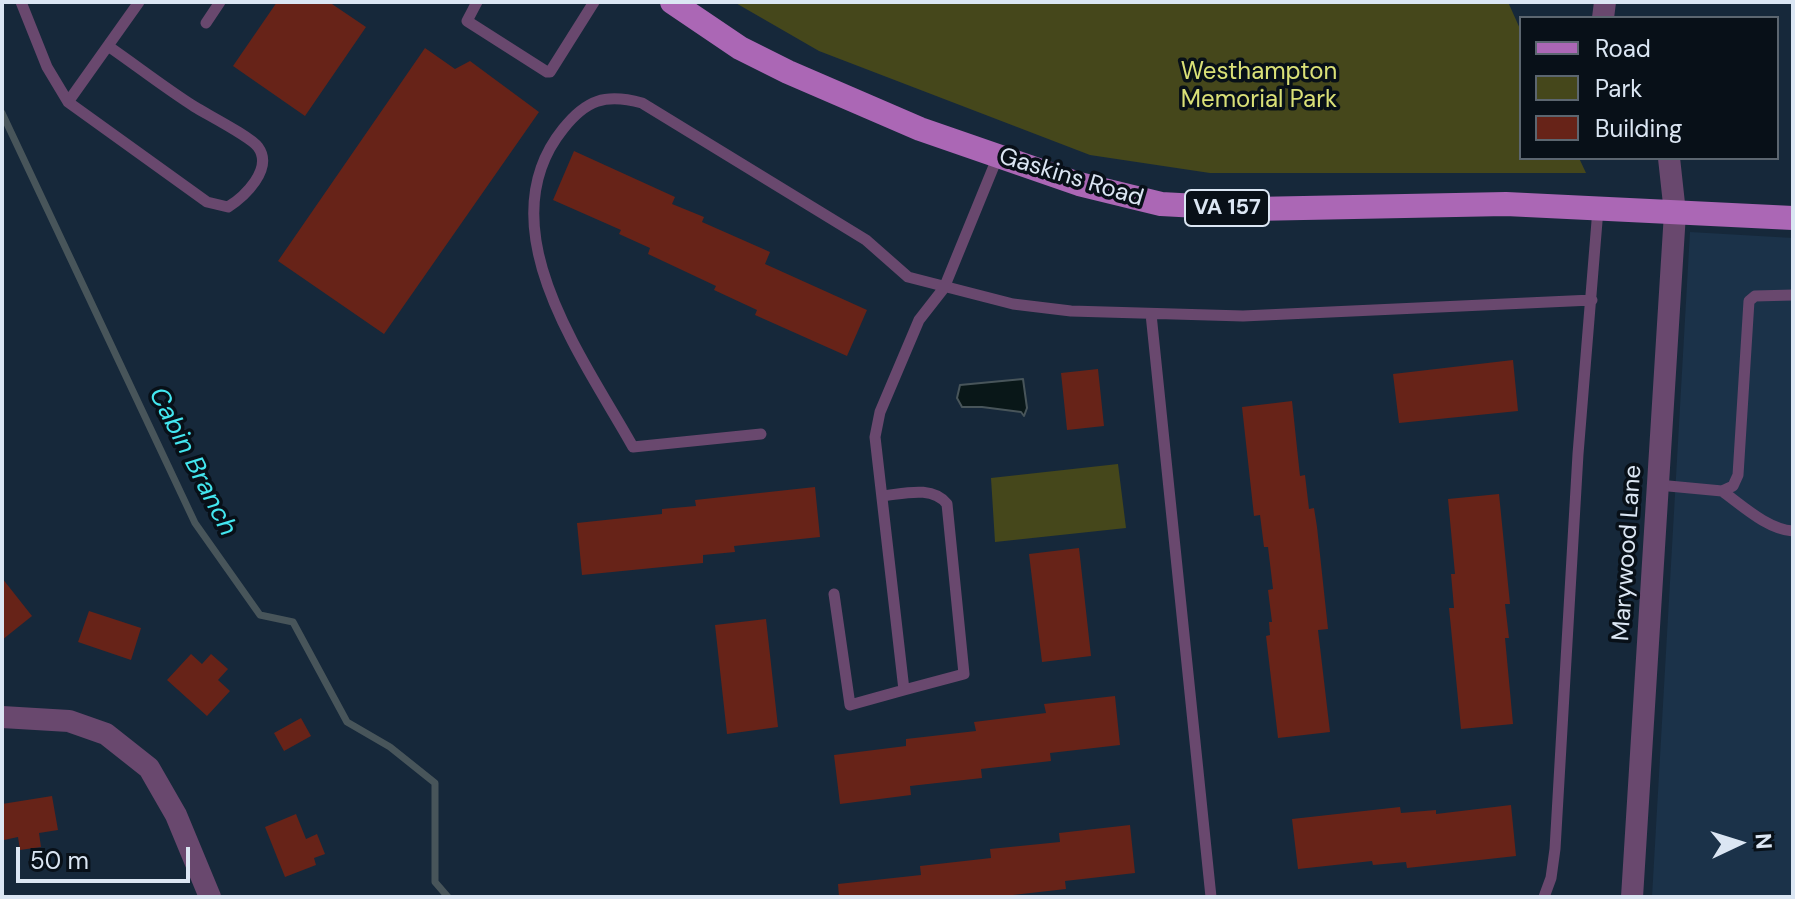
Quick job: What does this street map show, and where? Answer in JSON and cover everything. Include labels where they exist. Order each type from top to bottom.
[{"type":"main road","name":"Gaskins Road","points":[[672,2],[740,48],[920,129],[1079,184],[1161,204],[1253,209],[1506,204],[1793,218]]},
{"type":"street","name":"Marywood Lane","points":[[1632,897],[1675,213],[1669,160]]},
{"type":"street","points":[[2,717],[69,721],[106,734],[149,768],[176,815],[210,897]]},
{"type":"lane","points":[[21,2],[47,67],[68,102],[207,202],[228,207],[241,199],[261,172],[262,158],[258,146],[108,46]]},
{"type":"lane","points":[[68,102],[139,2]]},
{"type":"lane","points":[[206,23],[220,2]]},
{"type":"lane","points":[[477,2],[466,21],[547,72],[550,72],[594,2]]},
{"type":"lane","points":[[761,434],[633,447],[555,307],[537,257],[534,196],[549,146],[583,107],[601,99],[623,98],[642,103],[866,240],[908,277],[1013,304],[1151,314],[1243,316],[1592,300]]},
{"type":"lane","points":[[904,690],[875,437],[880,412],[919,320],[944,288],[998,156]]},
{"type":"lane","points":[[1544,897],[1551,878],[1555,849],[1578,454],[1598,209]]},
{"type":"lane","points":[[1658,485],[1722,491],[1733,486],[1738,475],[1749,301],[1755,296],[1793,295]]},
{"type":"lane","points":[[1151,314],[1211,897]]},
{"type":"lane","points":[[1722,491],[1766,522],[1793,531]]},
{"type":"lane","points":[[834,594],[850,705],[964,674],[947,504],[941,496],[932,493],[882,496]]},
{"type":"shaded area","points":[[1690,232],[1793,238],[1793,897],[1652,897]]},
{"type":"shaded area","points":[[1023,379],[1027,408],[1024,416],[1021,412],[962,407],[957,398],[960,385]]},
{"type":"green space","name":"Westhampton Memorial Park","points":[[734,2],[1508,2],[1519,27],[1519,160],[1580,160],[1586,173],[1210,173],[1090,155],[819,51]]},
{"type":"green space","points":[[1118,464],[1126,528],[995,542],[991,478]]},
{"type":"building","points":[[277,2],[329,2],[366,27],[305,116],[233,66]]},
{"type":"building","points":[[425,48],[455,69],[470,61],[539,112],[384,334],[278,261]]},
{"type":"building","points":[[574,151],[675,197],[672,204],[704,217],[702,222],[770,252],[765,264],[867,310],[847,356],[755,315],[757,310],[714,290],[716,286],[648,254],[650,248],[619,234],[621,230],[553,200]]},
{"type":"building","points":[[1513,360],[1518,411],[1399,423],[1393,374]]},
{"type":"building","points":[[1098,369],[1104,426],[1067,430],[1061,373]]},
{"type":"building","points":[[1292,401],[1300,476],[1305,475],[1309,509],[1314,508],[1317,527],[1328,629],[1318,630],[1330,732],[1278,738],[1266,636],[1270,635],[1269,622],[1272,622],[1268,590],[1273,589],[1260,515],[1254,516],[1242,407]]},
{"type":"building","points":[[815,487],[820,537],[734,546],[735,552],[703,555],[703,563],[582,575],[577,523],[662,514],[662,509],[696,506],[695,500]]},
{"type":"building","points":[[1499,494],[1510,604],[1505,604],[1509,638],[1505,638],[1513,724],[1461,729],[1449,608],[1454,608],[1451,574],[1455,574],[1448,499]]},
{"type":"building","points":[[1079,548],[1091,656],[1042,662],[1029,554]]},
{"type":"building","points":[[2,578],[32,616],[2,640]]},
{"type":"building","points":[[89,611],[141,628],[131,660],[78,642]]},
{"type":"building","points":[[766,619],[778,727],[727,734],[715,625]]},
{"type":"building","points":[[191,654],[202,664],[211,654],[228,669],[218,680],[230,691],[207,716],[167,680]]},
{"type":"building","points":[[1115,696],[1120,745],[1050,753],[1051,761],[981,769],[982,778],[910,786],[911,795],[840,804],[834,755],[906,746],[906,739],[976,731],[974,722],[1046,713],[1044,704]]},
{"type":"building","points":[[301,718],[311,736],[284,751],[274,733]]},
{"type":"building","points":[[52,796],[58,830],[39,833],[41,847],[20,850],[18,837],[4,840],[2,804]]},
{"type":"building","points":[[1511,805],[1516,856],[1407,868],[1406,862],[1373,865],[1372,861],[1298,869],[1292,819],[1400,807],[1401,813],[1436,810],[1436,814]]},
{"type":"building","points":[[296,814],[306,839],[317,834],[325,854],[314,858],[316,865],[285,877],[265,827]]},
{"type":"building","points":[[1130,825],[1135,873],[1065,881],[1066,889],[995,897],[839,897],[838,884],[921,875],[920,866],[991,858],[990,849],[1060,842],[1059,833]]},
{"type":"waterway","name":"Cabin Branch","points":[[2,113],[195,523],[260,615],[293,622],[347,722],[390,747],[435,783],[435,882],[448,897]]}]
